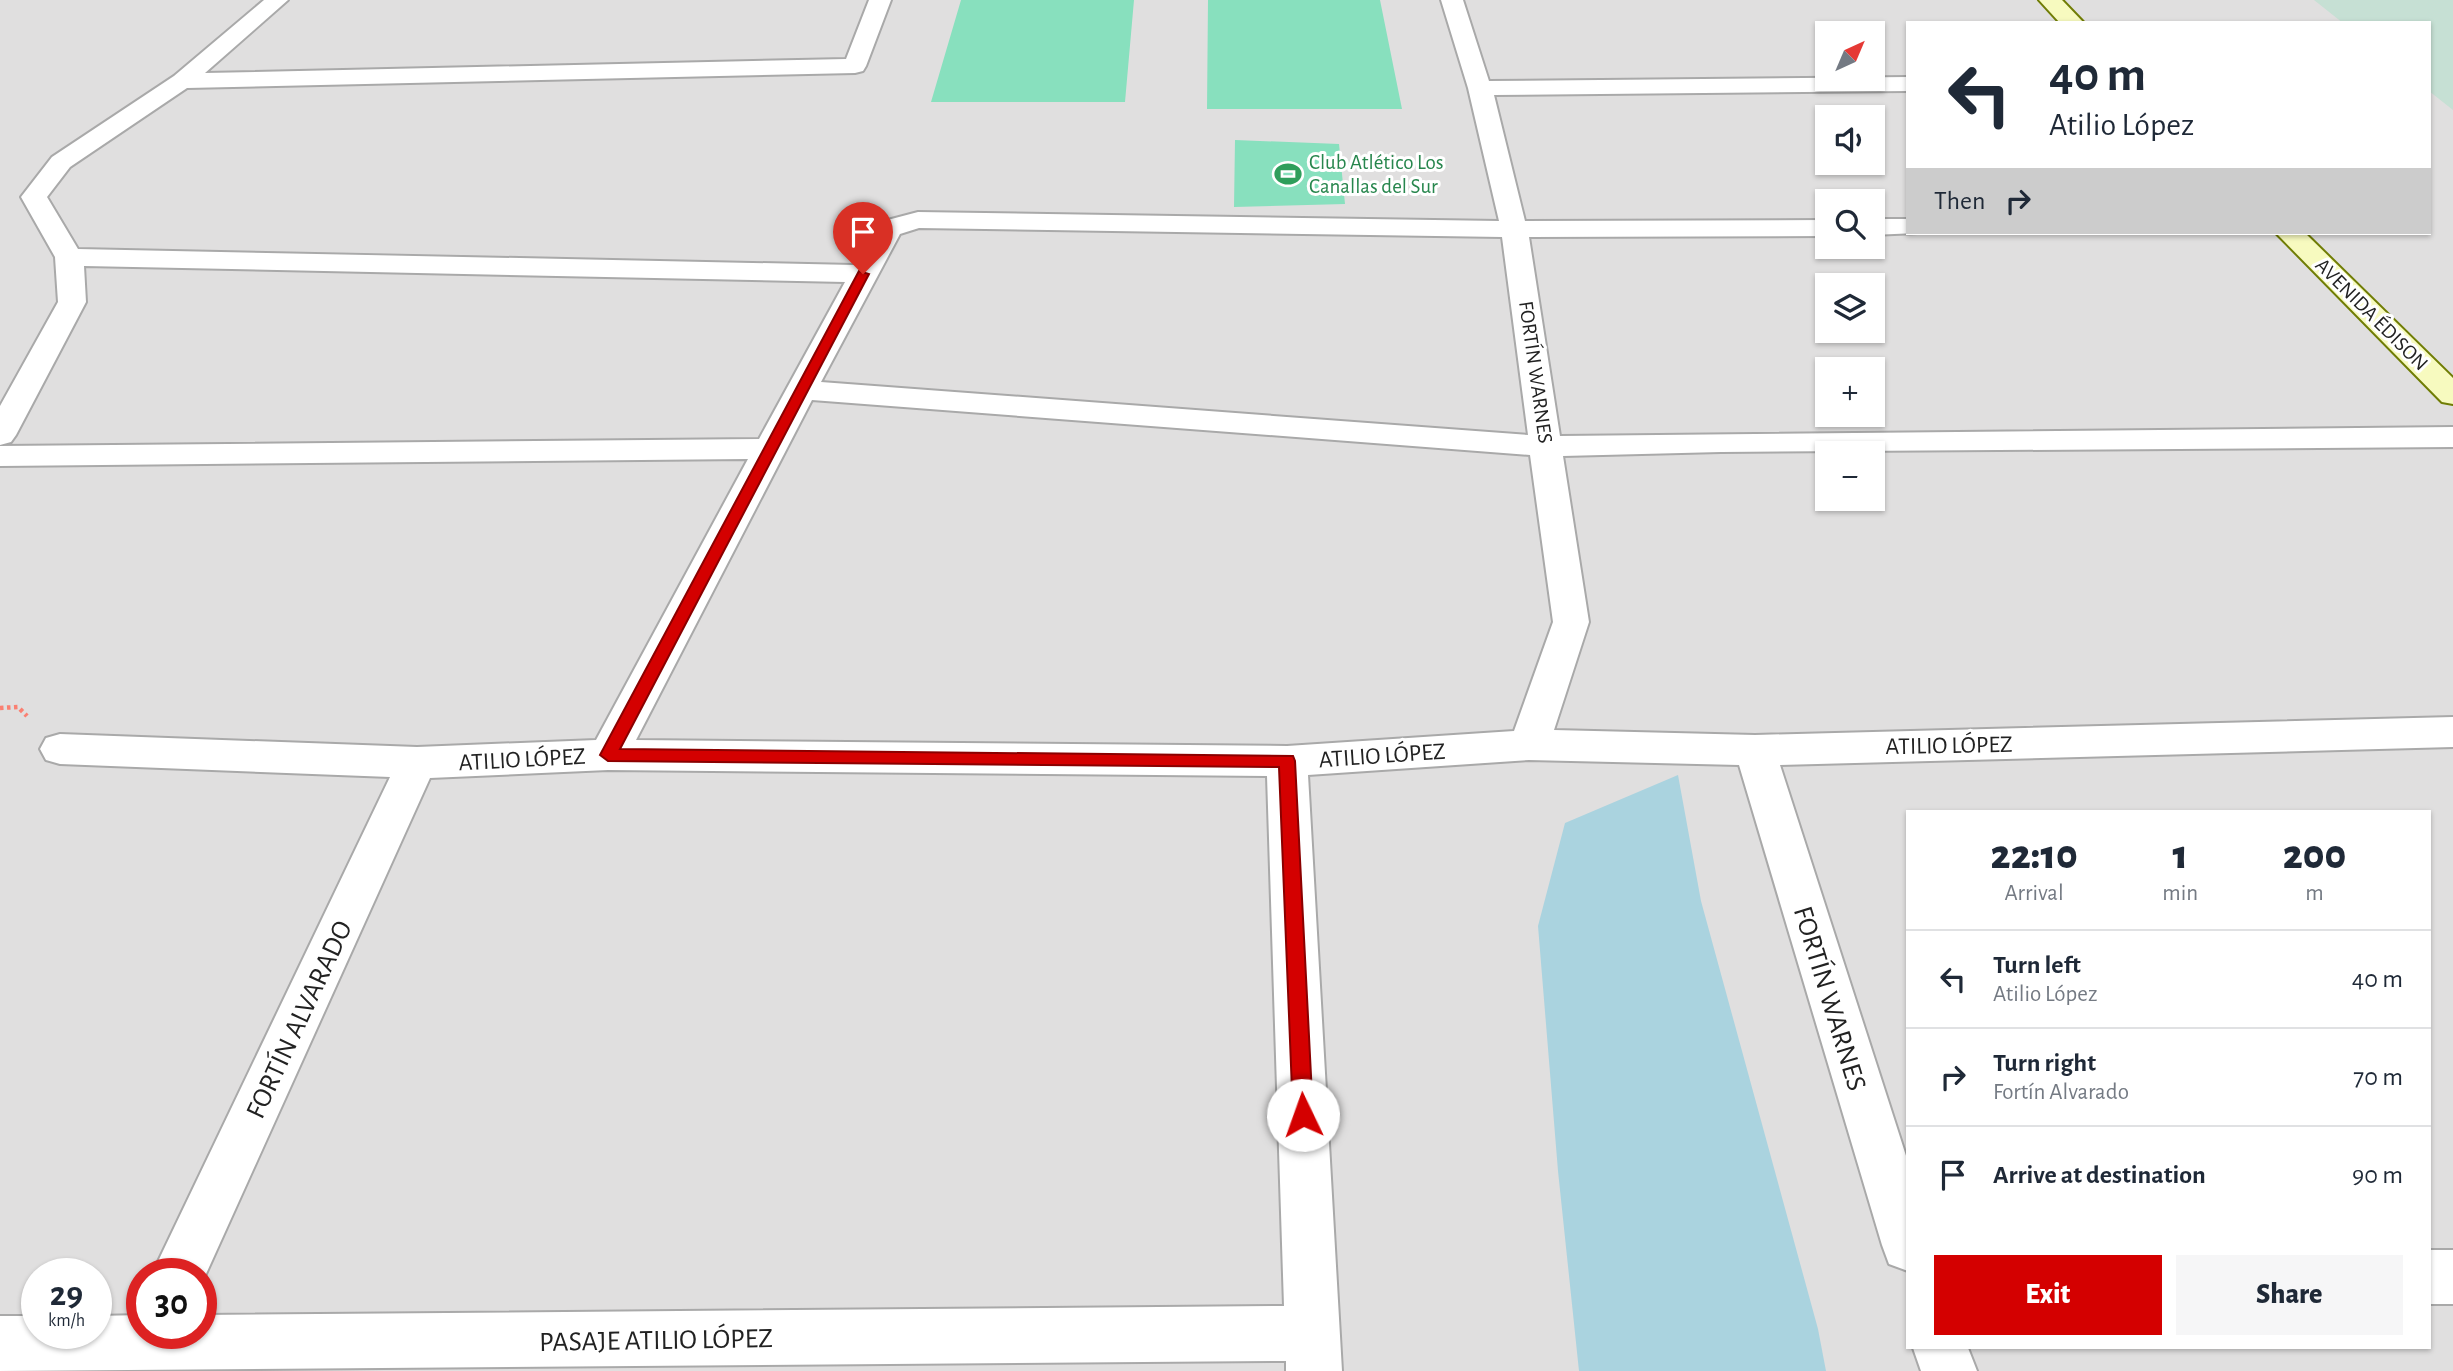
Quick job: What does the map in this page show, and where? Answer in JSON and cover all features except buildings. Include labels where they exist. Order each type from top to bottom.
[{"type":"main road","points":[[2050,0],[2071,21]]},
{"type":"main road","points":[[2073,0],[2095,21]]},
{"type":"main road","name":"AVENIDA ÉDISON","points":[[2292,235],[2453,395]]},
{"type":"main road","name":"AVENIDA ÉDISON","points":[[2315,235],[2453,362]]},
{"type":"street","points":[[0,435],[72,302],[69,257],[34,197],[61,162],[182,80],[277,0]]},
{"type":"street","points":[[182,80],[855,66],[880,0]]},
{"type":"street","name":"FORTÍN WARNES","points":[[1452,0],[1480,88],[1514,229],[1571,622],[1529,745]]},
{"type":"street","points":[[1480,88],[1906,84]]},
{"type":"street","points":[[608,755],[863,274],[890,228],[918,220],[1514,229],[1815,228]]},
{"type":"street","points":[[1885,227],[1906,227]]},
{"type":"street","points":[[69,257],[863,274]]},
{"type":"street","points":[[802,390],[1547,446],[1735,442],[2453,437]]},
{"type":"street","points":[[0,456],[772,449]]},
{"type":"street","name":"ATILIO LÓPEZ","points":[[60,749],[417,763],[608,755],[1287,761],[1529,745],[1755,750],[2453,732]]},
{"type":"street","name":"FORTÍN WARNES","points":[[1755,750],[1906,1239]]},
{"type":"street","points":[[1287,761],[1314,1352]]},
{"type":"street","name":"FORTÍN ALVARADO","points":[[186,1258],[417,763]]},
{"type":"street","points":[[2431,1277],[2453,1277]]},
{"type":"street","name":"PASAJE ATILIO LÓPEZ","points":[[0,1344],[126,1348]]},
{"type":"street","name":"PASAJE ATILIO LÓPEZ","points":[[144,1349],[1314,1352]]},
{"type":"street","points":[[1941,1349],[1949,1371]]},
{"type":"shaded area","points":[[0,0],[2453,0],[2453,1371],[0,1371]]},
{"type":"green space","points":[[961,0],[1134,0],[1125,102],[931,102]]},
{"type":"green space","points":[[1208,0],[1380,0],[1402,109],[1207,109]]},
{"type":"green space","points":[[2314,0],[2453,0],[2453,110],[2431,93],[2431,21],[2340,21]]},
{"type":"green space","name":"Club Atlético Los Canallas del Sur","points":[[1235,140],[1339,144],[1345,204],[1234,207]]},
{"type":"water","points":[[1678,775],[1701,901],[1818,1329],[1826,1371],[1579,1371],[1558,1171],[1538,926],[1565,823]]},
{"type":"place","name":"Club Atlético Los Canallas del Sur","points":[[1288,174]]},
{"type":"route","points":[[863,274],[608,755],[1287,761],[1303,1115]]}]
